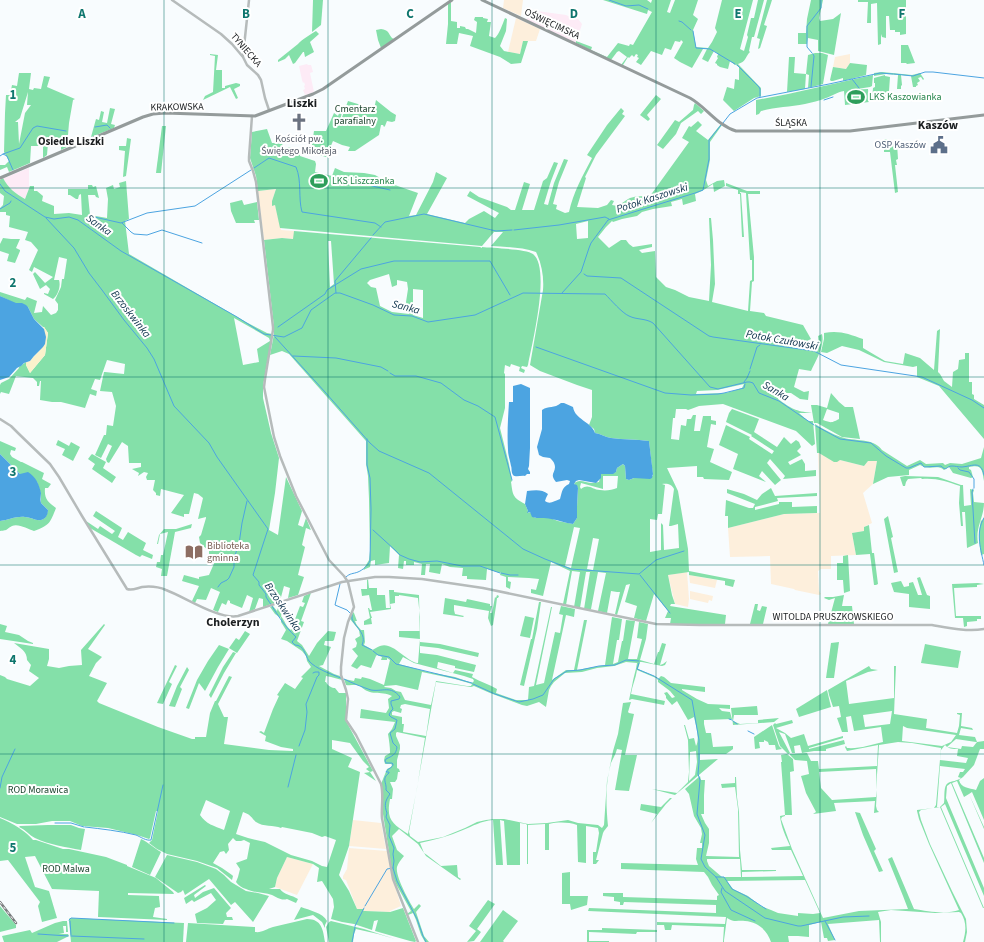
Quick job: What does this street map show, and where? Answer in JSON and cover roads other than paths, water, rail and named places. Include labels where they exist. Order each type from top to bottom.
[{"type":"main road","name":"KRAKOWSKA","points":[[0,178],[149,115],[165,113],[252,116],[322,90],[452,0]]},
{"type":"main road","name":"OŚWIĘCIMSKA","points":[[482,0],[615,63]]},
{"type":"main road","name":"ŚLĄSKA","points":[[615,63],[695,101],[722,124],[730,129],[738,131],[846,131],[984,115]]},
{"type":"street","name":"TYNIECKA","points":[[172,0],[224,36],[232,44],[243,57],[247,65],[262,80],[265,98],[270,110]]},
{"type":"street","points":[[243,57],[249,0]]},
{"type":"street","points":[[252,116],[249,161],[255,176],[273,327],[264,379],[264,390],[274,437],[296,496],[329,560],[348,581],[354,607],[348,622],[344,639],[341,667],[342,678],[348,699],[346,720],[356,735],[381,784],[383,793],[382,818],[391,868],[395,885],[418,942]]},
{"type":"street","name":"WITOLDA PRUSZKOWSKIEGO","points":[[0,419],[18,432],[50,464],[127,589],[131,590],[145,587],[156,587],[176,594],[201,607],[231,617],[348,581],[375,577],[389,577],[422,579],[494,590],[654,623],[682,625],[932,625],[966,630],[984,629]]},
{"type":"water","points":[[0,296],[16,303],[26,305],[34,319],[44,329],[46,337],[43,347],[30,361],[17,368],[9,377],[0,380]]},
{"type":"water","points":[[521,384],[530,388],[530,448],[528,469],[530,474],[525,476],[514,476],[512,474],[508,454],[509,402],[513,402],[513,386]]},
{"type":"water","points":[[561,403],[573,407],[577,415],[593,429],[595,433],[611,438],[649,441],[653,474],[652,478],[650,479],[626,479],[625,466],[623,464],[617,468],[616,472],[613,474],[601,474],[601,478],[596,483],[579,480],[576,481],[574,484],[577,485],[578,488],[577,518],[573,524],[549,518],[532,517],[530,512],[527,513],[528,511],[525,504],[527,491],[538,490],[546,492],[548,494],[545,501],[550,503],[560,499],[564,488],[569,484],[570,481],[567,480],[556,482],[553,476],[555,468],[554,463],[550,458],[539,455],[537,447],[542,429],[542,410]]},
{"type":"water","points":[[0,454],[20,474],[28,472],[35,478],[41,493],[41,503],[48,510],[44,519],[39,520],[22,517],[0,521]]},
{"type":"waterway","points":[[609,0],[626,6],[639,5],[648,9]]},
{"type":"waterway","points":[[812,53],[807,47],[807,26],[821,8],[821,0]]},
{"type":"waterway","points":[[679,21],[691,30]]},
{"type":"waterway","points":[[693,31],[696,48],[710,49],[735,64]]},
{"type":"waterway","points":[[811,87],[813,54]]},
{"type":"waterway","points":[[737,65],[759,87],[760,97]]},
{"type":"waterway","name":"Potok Kaszowski","points":[[894,74],[913,76],[925,72],[933,72],[984,78]]},
{"type":"waterway","name":"Potok Kaszowski","points":[[723,123],[730,114],[757,98],[880,73],[893,74]]},
{"type":"waterway","points":[[852,79],[859,88]]},
{"type":"waterway","points":[[824,100],[833,97]]},
{"type":"waterway","points":[[95,127],[107,125],[110,128]]},
{"type":"waterway","name":"Potok Kaszowski","points":[[562,293],[581,272],[591,243],[608,220],[703,190],[709,159],[709,140],[721,125]]},
{"type":"waterway","points":[[3,154],[20,148],[33,128],[37,126],[66,131]]},
{"type":"waterway","points":[[0,156],[3,154],[7,156],[13,170]]},
{"type":"waterway","points":[[254,168],[269,158],[296,167],[299,178],[302,212],[375,223],[381,227]]},
{"type":"waterway","points":[[84,220],[90,216],[121,223],[147,213],[195,206],[251,170]]},
{"type":"waterway","points":[[333,177],[390,190]]},
{"type":"waterway","name":"Sanka","points":[[0,184],[5,191],[45,217],[54,219],[69,217],[78,220],[121,251],[264,334],[284,337],[302,328],[311,310],[335,293],[340,293],[373,305],[394,315],[412,316],[428,322],[475,315],[523,293],[605,294],[626,314],[653,323],[710,387],[718,389],[747,382],[753,383],[759,393],[779,401],[814,425]]},
{"type":"waterway","points":[[0,209],[11,201]]},
{"type":"waterway","points":[[373,235],[385,222],[424,214],[496,231],[512,230]]},
{"type":"waterway","points":[[514,230],[559,225],[605,217],[609,219]]},
{"type":"waterway","name":"Brzoskwinka","points":[[46,218],[74,248],[89,273],[147,348],[154,359],[174,406],[209,443],[217,457],[268,529],[253,575],[259,582],[259,585],[280,618],[296,637],[292,642],[302,648],[312,664],[341,678]]},
{"type":"waterway","points":[[122,223],[134,234],[147,235],[162,230],[202,243]]},
{"type":"waterway","points":[[336,293],[335,281],[371,238]]},
{"type":"waterway","points":[[278,327],[325,294],[327,290],[361,269],[394,261],[490,261],[510,295]]},
{"type":"waterway","name":"Potok Czułowski","points":[[584,274],[587,276],[621,278],[709,336],[814,351],[841,365],[922,377],[972,400],[984,408]]},
{"type":"waterway","points":[[275,337],[370,443]]},
{"type":"waterway","points":[[750,369],[757,347],[760,345]]},
{"type":"waterway","points":[[536,347],[665,393],[691,395],[718,394],[744,388],[745,384]]},
{"type":"waterway","points":[[293,356],[336,358],[381,367],[388,371]]},
{"type":"waterway","points":[[744,382],[750,371]]},
{"type":"waterway","points":[[390,373],[395,376],[416,376],[441,383],[464,400],[478,406],[495,417],[512,480]]},
{"type":"waterway","name":"Sanka","points":[[816,426],[840,439],[871,443],[886,456],[906,468],[921,463],[924,467],[941,466],[946,469],[950,466],[962,467],[976,465],[981,467],[984,475]]},
{"type":"waterway","points":[[346,577],[362,570],[370,561],[371,509],[370,478],[367,465],[367,439]]},
{"type":"waterway","points":[[370,443],[379,451],[429,473],[523,549],[571,569],[639,574],[656,560],[684,551]]},
{"type":"waterway","points":[[958,468],[970,473],[974,479],[974,488]]},
{"type":"waterway","points":[[973,489],[975,543]]},
{"type":"waterway","points":[[218,587],[229,578],[234,567],[234,558],[239,544],[247,501]]},
{"type":"waterway","name":"Sanka","points":[[984,518],[981,523],[979,535],[984,565]]},
{"type":"waterway","points":[[373,530],[400,555],[409,559],[420,562],[437,561],[462,566],[480,566],[500,573]]},
{"type":"waterway","points":[[501,573],[518,575]]},
{"type":"waterway","points":[[640,575],[670,613]]},
{"type":"waterway","points":[[340,584],[335,605],[347,610],[350,613]]},
{"type":"waterway","points":[[352,615],[352,619],[362,634],[362,645],[372,650]]},
{"type":"waterway","points":[[373,651],[378,655],[389,657],[396,664],[472,683]]},
{"type":"waterway","points":[[473,684],[495,694],[519,702],[543,695],[554,679],[567,671],[615,665],[626,660],[639,661]]},
{"type":"waterway","points":[[639,663],[637,669],[654,676],[692,700],[699,740],[698,774],[700,780],[697,814],[705,835],[701,859],[705,867],[716,877],[725,891],[765,918],[798,926],[843,917],[869,916]]},
{"type":"waterway","points":[[299,746],[305,730],[307,712],[306,704],[319,675],[319,672],[313,673]]},
{"type":"waterway","name":"Brzoskwinka","points":[[344,679],[371,690],[390,690],[397,693],[400,697],[399,699],[391,701],[393,709],[389,715],[397,720],[395,729],[390,733],[393,743],[397,747],[395,754],[385,761],[386,763],[393,764],[386,772],[389,773],[385,777],[386,790],[390,794],[386,803],[386,817],[390,825],[389,836],[394,848],[393,868],[397,881],[417,919],[426,942]]},
{"type":"waterway","points":[[733,721],[737,724]]},
{"type":"waterway","points":[[748,731],[754,734]]},
{"type":"waterway","points":[[0,788],[2,777],[15,749]]},
{"type":"waterway","points":[[288,787],[296,755]]},
{"type":"waterway","points":[[85,827],[124,832],[151,840],[163,785]]},
{"type":"waterway","points":[[55,823],[71,823],[84,827]]},
{"type":"waterway","points":[[365,906],[387,869],[393,868]]},
{"type":"waterway","points":[[716,877],[724,877],[732,889],[766,909]]},
{"type":"waterway","points":[[722,888],[721,892],[731,910],[755,921]]},
{"type":"waterway","points":[[355,926],[364,908]]},
{"type":"waterway","points":[[69,920],[71,918],[174,923]]},
{"type":"waterway","points":[[70,921],[71,935]]},
{"type":"waterway","points":[[825,921],[835,940]]},
{"type":"waterway","points":[[352,942],[355,927]]},
{"type":"waterway","points":[[38,934],[68,936]]},
{"type":"waterway","points":[[71,936],[144,939]]},
{"type":"railway","points":[[0,902],[16,923]]},
{"type":"place","name":"LKS Kaszowianka","points":[[856,97]]},
{"type":"place","name":"Kościół pw. Świętego Mikołaja","points":[[299,122]]},
{"type":"place","name":"OSP Kaszów","points":[[939,145]]},
{"type":"place","name":"LKS Liszczanka","points":[[319,181]]},
{"type":"place","name":"Biblioteka gminna","points":[[194,552]]},
{"type":"district","name":"Liszki","points":[[302,103]]},
{"type":"district","name":"Kaszów","points":[[938,125]]},
{"type":"district","name":"Osiedle Liszki","points":[[71,141]]},
{"type":"district","name":"Cholerzyn","points":[[233,622]]},
{"type":"park label","name":"Cmentarz parafialny","points":[[355,114]]},
{"type":"park label","name":"ROD Morawica","points":[[38,790]]},
{"type":"park label","name":"ROD Malwa","points":[[66,869]]}]
